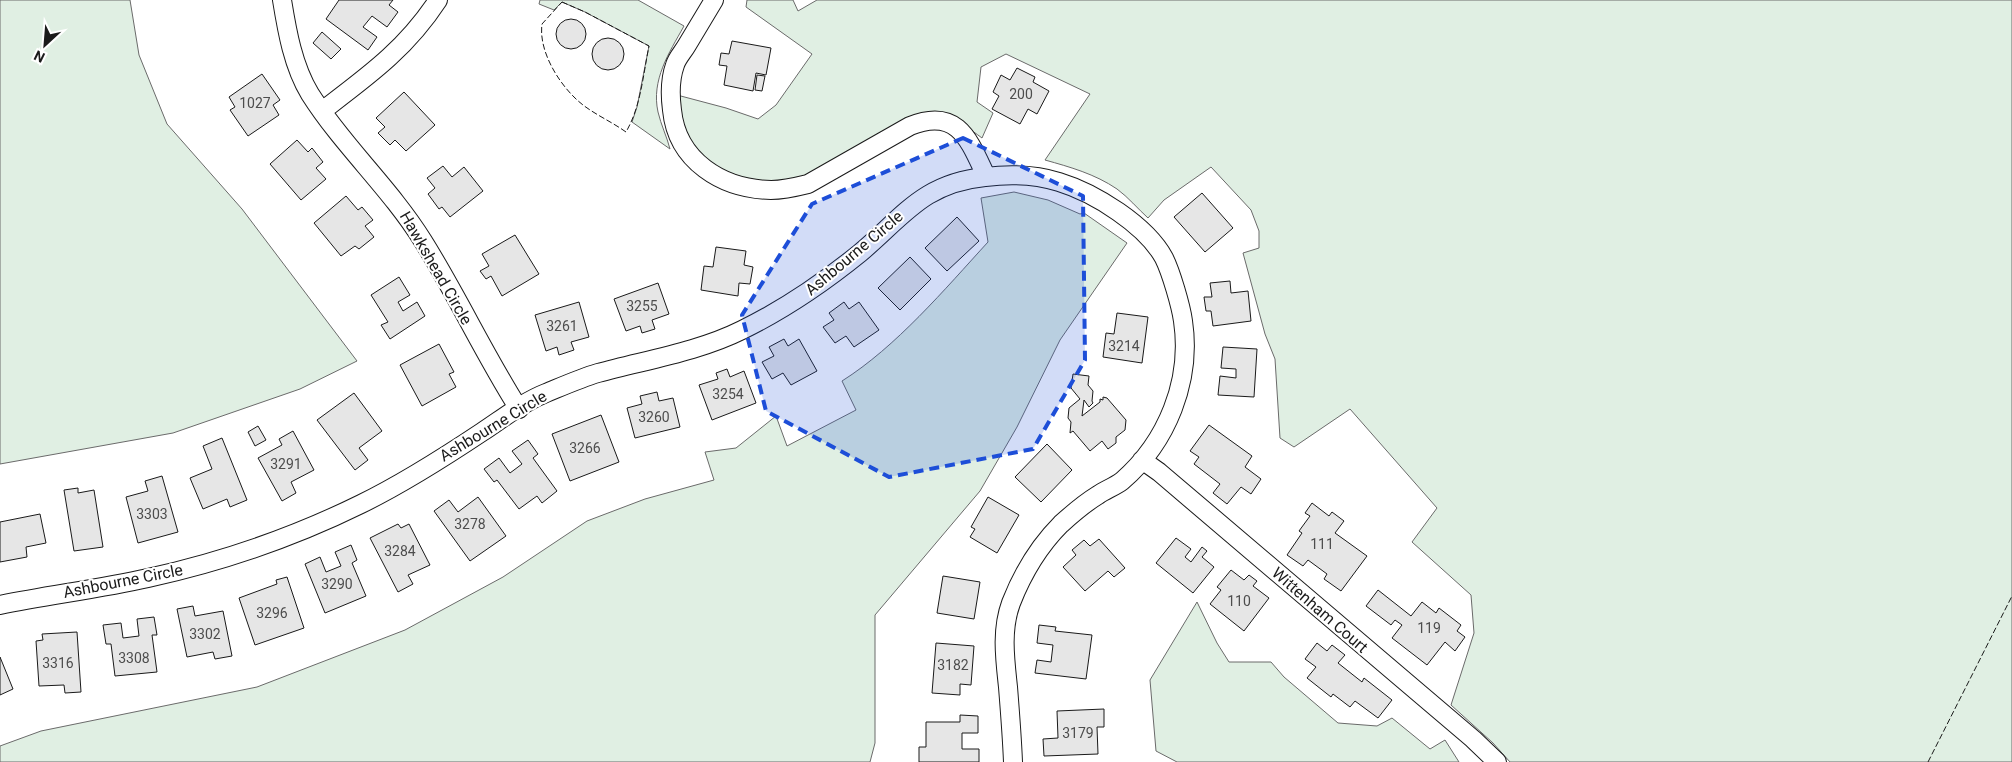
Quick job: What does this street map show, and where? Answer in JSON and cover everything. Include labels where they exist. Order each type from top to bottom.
[{"type":"street","name":"Hawkshead Circle","points":[[282,0],[287,33],[309,93],[399,206],[424,242],[497,375],[519,408]]},
{"type":"street","points":[[322,111],[403,46],[427,17],[438,0]]},
{"type":"street","points":[[714,0],[675,64],[670,98],[674,129],[684,146],[705,169],[725,180],[746,188],[772,190],[790,188],[808,184],[910,126],[925,120],[941,120],[957,128],[968,138],[986,176]]},
{"type":"street","name":"Ashbourne Circle","points":[[0,605],[146,579],[202,565],[312,527],[365,502],[462,445],[540,395],[593,374],[671,355],[735,334],[774,314],[807,293],[863,250],[904,211],[928,193],[954,181],[986,176],[1056,181],[1095,198],[1128,220],[1149,238],[1164,258],[1183,320],[1183,381],[1176,403],[1157,440],[1142,460],[1118,484],[1090,501],[1062,523],[1047,539],[1037,552],[1010,606],[1004,639],[1013,762]]},
{"type":"street","name":"Wittenham Court","points":[[1142,460],[1159,472],[1474,739],[1497,762]]},
{"type":"highlighted area","points":[[963,138],[1083,196],[1085,360],[1033,449],[889,477],[766,411],[742,315],[812,204]]},
{"type":"green space","points":[[0,0],[130,0],[139,55],[167,124],[242,209],[357,361],[300,389],[173,433],[0,464]]},
{"type":"green space","points":[[540,0],[638,0],[684,26],[663,67],[657,89],[658,112],[670,149],[632,122],[637,107],[649,46],[562,2],[554,10],[539,4]]},
{"type":"green space","points":[[747,0],[793,0],[798,11],[817,0],[2012,0],[2012,762],[1510,762],[1493,743],[1451,705],[1474,633],[1471,595],[1412,542],[1437,508],[1350,409],[1294,447],[1280,438],[1275,359],[1265,334],[1243,253],[1259,248],[1259,231],[1251,210],[1211,167],[1164,200],[1148,218],[1109,184],[1064,165],[1045,160],[1090,94],[1006,54],[981,67],[977,102],[993,113],[982,138],[957,121],[941,115],[922,114],[912,116],[843,156],[801,177],[785,181],[768,182],[733,174],[716,166],[702,156],[690,143],[683,129],[677,95],[758,119],[776,105],[812,54],[746,7]]},
{"type":"green space","points":[[1014,192],[1048,200],[1080,214],[1084,213],[1127,243],[1060,340],[1017,427],[980,491],[875,615],[875,743],[870,762],[0,762],[0,746],[41,731],[257,687],[405,630],[503,577],[587,521],[645,499],[714,480],[705,452],[736,448],[776,416],[787,446],[856,410],[842,381],[882,352],[901,334],[988,242],[981,198]]},
{"type":"green space","points":[[1197,602],[1217,643],[1229,662],[1271,662],[1284,677],[1338,723],[1377,726],[1392,718],[1430,749],[1445,740],[1459,762],[1177,762],[1156,751],[1150,680]]},
{"type":"building","points":[[339,0],[393,0],[389,5],[398,12],[387,27],[372,16],[363,27],[377,37],[368,50],[326,19]]},
{"type":"building","points":[[571,19],[582,23],[586,34],[582,45],[571,49],[560,45],[556,34],[560,23]]},
{"type":"building","points":[[322,32],[341,49],[331,59],[313,43]]},
{"type":"building","points":[[608,38],[619,43],[624,54],[619,65],[608,70],[597,65],[592,54],[597,43]]},
{"type":"building","points":[[732,41],[771,48],[766,75],[756,73],[753,91],[724,85],[727,66],[719,65],[721,53],[729,54]]},
{"type":"building","points":[[1017,68],[1035,77],[1033,82],[1049,91],[1037,114],[1028,109],[1020,124],[992,109],[999,96],[993,92],[1001,75],[1010,80]]},
{"type":"building","points":[[262,74],[280,100],[273,105],[279,115],[248,136],[230,110],[235,107],[229,97]]},
{"type":"building","points":[[757,75],[765,76],[762,91],[755,90]]},
{"type":"building","points":[[404,92],[435,125],[406,151],[395,140],[390,145],[378,133],[385,127],[376,118]]},
{"type":"building","points":[[297,140],[308,152],[312,148],[323,162],[316,168],[326,179],[301,200],[270,164]]},
{"type":"building","points":[[443,166],[452,177],[464,167],[483,191],[450,217],[442,207],[439,209],[428,194],[435,188],[427,178]]},
{"type":"building","points":[[1202,193],[1233,228],[1205,252],[1174,217]]},
{"type":"building","points":[[346,196],[358,210],[362,207],[373,220],[365,226],[374,237],[359,249],[355,246],[341,256],[314,223]]},
{"type":"building","points":[[957,217],[979,241],[947,271],[925,248]]},
{"type":"building","points":[[515,235],[539,274],[502,296],[491,276],[486,279],[480,271],[489,266],[482,254]]},
{"type":"building","points":[[716,247],[746,251],[744,265],[753,267],[750,284],[739,283],[738,296],[701,290],[704,266],[713,267]]},
{"type":"building","points":[[910,257],[931,279],[900,310],[878,288]]},
{"type":"building","points":[[399,277],[410,295],[398,302],[403,311],[417,302],[425,316],[390,339],[381,325],[388,322],[371,295]]},
{"type":"building","points":[[1230,281],[1231,293],[1248,291],[1251,321],[1213,326],[1211,311],[1206,311],[1204,297],[1212,297],[1210,283]]},
{"type":"building","points":[[658,283],[669,314],[652,320],[655,329],[642,333],[640,326],[626,331],[614,299]]},
{"type":"building","points":[[579,302],[589,337],[571,342],[574,350],[559,355],[557,347],[546,351],[535,315]]},
{"type":"building","points":[[844,302],[849,309],[859,302],[879,330],[854,347],[846,336],[835,343],[823,327],[834,320],[829,313]]},
{"type":"building","points":[[1117,313],[1148,317],[1142,363],[1103,357],[1106,333],[1114,334]]},
{"type":"building","points":[[784,339],[788,346],[799,339],[817,371],[791,385],[783,373],[772,379],[762,362],[774,356],[769,347]]},
{"type":"building","points":[[439,344],[454,372],[449,374],[456,387],[422,406],[400,365]]},
{"type":"building","points":[[1223,347],[1257,349],[1254,397],[1218,395],[1220,376],[1236,378],[1236,369],[1221,368]]},
{"type":"building","points":[[727,369],[730,377],[744,371],[756,403],[712,420],[699,385],[718,379],[716,373]]},
{"type":"building","points":[[1073,374],[1089,376],[1088,385],[1093,391],[1093,403],[1089,407],[1084,400],[1082,416],[1100,402],[1100,399],[1103,400],[1103,397],[1107,398],[1126,420],[1125,430],[1116,437],[1116,443],[1108,449],[1102,441],[1090,451],[1073,431],[1070,433],[1069,408],[1080,399],[1071,388]]},
{"type":"building","points":[[657,392],[659,401],[673,398],[680,427],[635,438],[627,408],[642,404],[640,396]]},
{"type":"building","points":[[354,393],[382,431],[359,448],[368,460],[355,470],[317,420]]},
{"type":"building","points":[[601,415],[619,462],[570,481],[552,434]]},
{"type":"building","points":[[1209,425],[1252,456],[1245,467],[1261,479],[1251,494],[1241,487],[1227,504],[1213,493],[1220,484],[1194,464],[1199,457],[1190,451]]},
{"type":"building","points":[[258,426],[266,440],[255,446],[248,432]]},
{"type":"building","points":[[293,431],[314,470],[291,482],[296,493],[282,501],[258,458],[282,445],[279,439]]},
{"type":"building","points":[[222,438],[247,500],[230,507],[227,499],[203,509],[190,478],[212,469],[203,446]]},
{"type":"building","points":[[528,440],[538,454],[533,458],[557,491],[542,503],[537,496],[519,509],[497,480],[494,482],[484,469],[499,458],[510,473],[522,464],[512,451]]},
{"type":"building","points":[[1047,444],[1072,470],[1041,502],[1015,477]]},
{"type":"building","points":[[162,476],[178,532],[138,543],[126,497],[148,491],[145,481]]},
{"type":"building","points":[[78,488],[78,493],[94,490],[103,547],[74,551],[64,490]]},
{"type":"building","points":[[478,497],[506,536],[470,561],[434,511],[449,500],[458,512]]},
{"type":"building","points":[[988,497],[1019,515],[997,553],[970,537],[975,529],[971,527]]},
{"type":"building","points":[[1312,503],[1329,516],[1332,512],[1344,521],[1335,533],[1367,556],[1341,591],[1324,579],[1327,574],[1308,560],[1303,566],[1287,555],[1302,533],[1299,531],[1310,516],[1305,513]]},
{"type":"building","points":[[40,514],[46,543],[26,547],[27,557],[0,562],[0,522]]},
{"type":"building","points":[[398,524],[401,528],[409,524],[430,565],[408,575],[413,584],[398,592],[370,538]]},
{"type":"building","points":[[1176,538],[1191,549],[1185,557],[1191,562],[1202,547],[1207,551],[1202,557],[1214,567],[1193,593],[1156,563]]},
{"type":"building","points":[[1099,539],[1125,568],[1114,577],[1108,571],[1085,591],[1063,567],[1076,555],[1072,550],[1084,540],[1090,546]]},
{"type":"building","points":[[351,545],[357,560],[352,563],[366,596],[325,613],[305,564],[320,557],[326,572],[341,566],[335,552]]},
{"type":"building","points":[[1231,570],[1244,580],[1249,575],[1257,581],[1253,586],[1269,598],[1244,631],[1210,604],[1221,590],[1217,587]]},
{"type":"building","points":[[943,576],[980,582],[974,619],[937,613]]},
{"type":"building","points":[[287,577],[304,628],[255,645],[239,598],[277,584],[276,580]]},
{"type":"building","points":[[1378,590],[1411,616],[1422,602],[1436,613],[1439,608],[1461,625],[1457,631],[1465,637],[1455,651],[1445,642],[1427,665],[1392,638],[1402,625],[1395,620],[1391,625],[1366,606]]},
{"type":"building","points":[[193,606],[195,616],[223,611],[232,656],[215,659],[213,652],[187,657],[177,609]]},
{"type":"building","points":[[154,617],[157,635],[152,635],[157,672],[115,676],[111,644],[106,644],[103,625],[121,623],[123,638],[139,636],[137,619]]},
{"type":"building","points":[[1039,625],[1056,627],[1055,631],[1092,635],[1086,679],[1035,673],[1037,660],[1051,662],[1053,645],[1037,643]]},
{"type":"building","points":[[77,632],[81,692],[65,693],[64,685],[39,686],[36,641],[43,640],[42,634]]},
{"type":"building","points":[[936,643],[974,646],[971,685],[960,684],[960,695],[932,693]]},
{"type":"building","points":[[1317,643],[1327,651],[1332,645],[1345,655],[1338,663],[1362,682],[1364,678],[1392,700],[1378,718],[1355,701],[1350,707],[1333,694],[1331,697],[1307,678],[1316,667],[1305,659]]},
{"type":"building","points":[[0,657],[13,689],[0,695]]},
{"type":"building","points":[[1104,709],[1104,727],[1097,727],[1098,754],[1044,756],[1043,739],[1058,738],[1057,711]]},
{"type":"building","points":[[960,715],[978,716],[978,733],[962,733],[962,749],[979,749],[979,762],[919,762],[919,747],[926,747],[926,722],[960,722]]},
{"type":"fence","points":[[562,2],[649,46],[638,101],[626,132],[593,112],[575,98],[559,79],[547,57],[542,35],[542,24],[562,2]]},
{"type":"fence","points":[[1928,762],[2012,596]]}]
